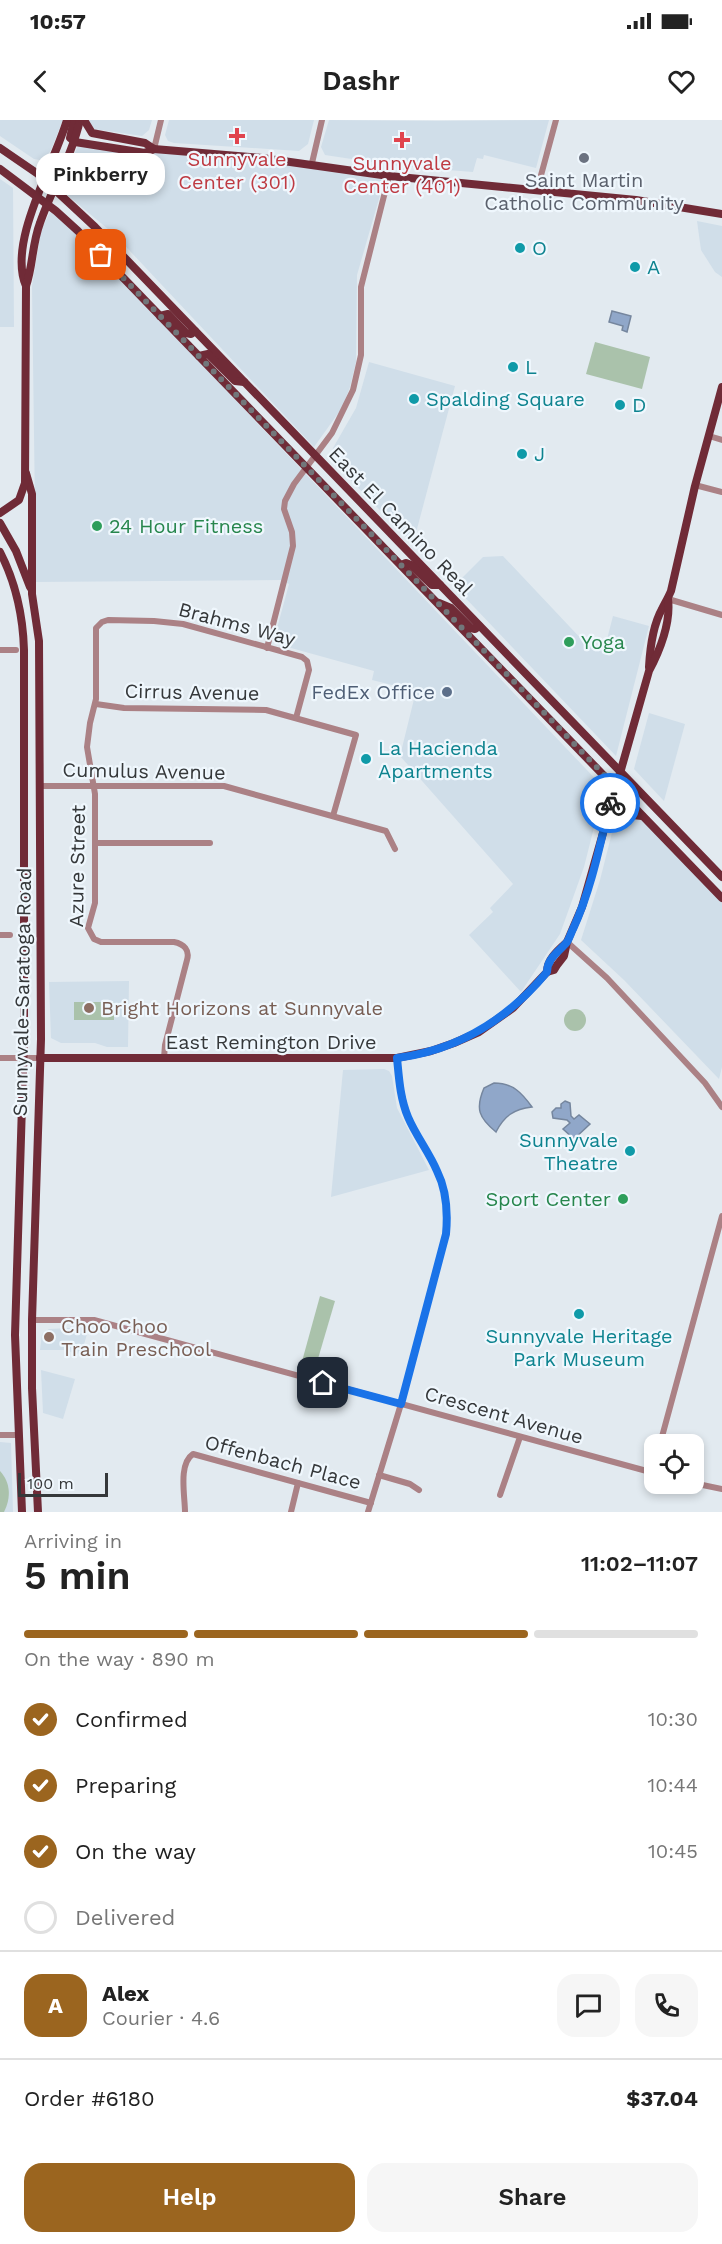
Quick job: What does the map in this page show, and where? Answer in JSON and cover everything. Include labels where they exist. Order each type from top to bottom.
[{"type":"main road","name":"Sunnyvale-Saratoga Road","points":[[26,286],[21,275],[22,251],[27,229],[67,120]]},
{"type":"main road","points":[[75,120],[70,138],[75,142],[145,153],[154,149],[312,164],[390,176],[646,201],[722,214]]},
{"type":"main road","points":[[75,142],[82,120]]},
{"type":"main road","points":[[82,120],[92,133],[146,143],[154,149]]},
{"type":"main road","name":"Sunnyvale-Saratoga Road","points":[[0,513],[18,500],[25,483],[26,286],[35,238],[75,142]]},
{"type":"main road","name":"East El Camino Real","points":[[0,148],[45,180],[95,227],[722,877]]},
{"type":"main road","name":"East El Camino Real","points":[[0,169],[38,196],[78,231],[722,898]]},
{"type":"main road","points":[[160,316],[168,314],[186,333],[191,334],[195,331]]},
{"type":"main road","points":[[199,356],[208,354],[235,381],[244,382]]},
{"type":"main road","name":"East Remington Drive","points":[[40,1058],[397,1058],[441,1048],[478,1032],[513,1008],[547,972],[547,965],[567,942],[582,907],[649,671],[658,654],[669,612],[668,599],[695,485],[722,387]]},
{"type":"main road","name":"Sunnyvale-Saratoga Road","points":[[26,473],[32,494],[32,594],[39,641],[40,1058],[32,1320],[38,1512]]},
{"type":"main road","points":[[0,522],[16,551],[32,594]]},
{"type":"main road","name":"Sunnyvale-Saratoga Road","points":[[0,552],[14,586],[23,633],[23,1058],[16,1301],[22,1512]]},
{"type":"main road","points":[[401,565],[406,563],[411,565],[432,585],[440,585]]},
{"type":"main road","points":[[437,603],[451,608],[471,628],[475,629],[479,626]]},
{"type":"main road","points":[[604,829],[623,814],[643,816]]},
{"type":"street","points":[[154,149],[160,120]]},
{"type":"street","points":[[312,164],[313,150],[322,120]]},
{"type":"street","points":[[537,190],[556,120]]},
{"type":"street","points":[[267,648],[293,546],[292,532],[284,509],[285,501],[288,492],[332,433],[353,390],[361,355],[361,287],[390,176]]},
{"type":"street","points":[[709,436],[722,440]]},
{"type":"street","points":[[695,485],[722,492]]},
{"type":"street","points":[[668,599],[722,615]]},
{"type":"street","name":"Brahms Way","points":[[99,624],[108,621],[168,622],[191,626],[307,661],[309,670],[296,718]]},
{"type":"street","name":"Azure Street","points":[[99,624],[96,632],[96,704],[90,723],[87,747],[93,786],[95,843],[95,903],[88,928],[94,939],[101,942],[174,942],[184,946],[188,951],[188,960],[165,1045],[164,1058]]},
{"type":"street","points":[[0,650],[16,650]]},
{"type":"street","name":"Cirrus Avenue","points":[[96,704],[124,708],[251,708],[356,735],[333,816]]},
{"type":"street","name":"Cumulus Avenue","points":[[40,786],[224,786],[386,831],[395,849]]},
{"type":"street","points":[[95,843],[210,843]]},
{"type":"street","points":[[0,935],[9,935]]},
{"type":"street","points":[[567,942],[607,978],[701,1078],[722,1107]]},
{"type":"street","points":[[0,1058],[40,1058]]},
{"type":"street","points":[[368,1512],[401,1404],[446,1234],[448,1213],[443,1184],[437,1169],[415,1132],[405,1108],[397,1058]]},
{"type":"street","points":[[663,1434],[722,1216]]},
{"type":"street","name":"Crescent Avenue","points":[[32,1320],[94,1320],[520,1437],[644,1468]]},
{"type":"street","points":[[0,1435],[19,1435]]},
{"type":"street","points":[[500,1495],[520,1437]]},
{"type":"street","name":"Offenbach Place","points":[[185,1512],[185,1467],[187,1458],[193,1454],[371,1503]]},
{"type":"street","points":[[379,1475],[410,1484],[419,1490]]},
{"type":"street","points":[[291,1512],[298,1483]]},
{"type":"street","points":[[704,1486],[722,1489]]},
{"type":"street","points":[[713,1488],[722,1496]]},
{"type":"shaded area","points":[[0,120],[63,120],[51,150],[46,157],[40,160],[34,159],[0,136]]},
{"type":"shaded area","points":[[87,120],[152,120],[149,130],[142,136],[94,129]]},
{"type":"shaded area","name":"Sunnyvale Center (301)","points":[[169,120],[314,120],[308,144],[299,151],[174,143],[168,141],[165,135]]},
{"type":"shaded area","name":"Sunnyvale Center (401)","points":[[329,120],[549,120],[536,168],[484,155],[483,159],[477,158],[473,172],[398,166],[325,155],[321,147]]},
{"type":"shaded area","points":[[78,145],[301,164],[385,178],[357,275],[356,362],[350,387],[342,408],[314,447],[114,234],[61,190]]},
{"type":"shaded area","points":[[0,179],[13,188],[14,327],[0,327]]},
{"type":"shaded area","points":[[50,212],[60,217],[77,233],[604,788],[584,867],[560,934],[521,992],[469,935],[493,912],[490,908],[513,884],[400,756],[416,691],[372,680],[374,671],[273,643],[289,584],[281,580],[36,582],[32,286],[41,230]]},
{"type":"shaded area","points":[[697,221],[722,226],[722,277],[715,272],[701,250]]},
{"type":"shaded area","name":"Spalding Square","points":[[369,362],[455,386],[413,544],[334,463],[332,456],[333,448],[356,408]]},
{"type":"shaded area","points":[[503,556],[586,644],[605,647],[613,616],[649,626],[616,756],[454,586],[483,557]]},
{"type":"shaded area","points":[[649,713],[685,724],[664,801],[634,769]]},
{"type":"shaded area","points":[[621,797],[722,903],[722,1067],[719,1079],[624,980],[581,940],[600,880]]},
{"type":"shaded area","name":"Bright Horizons at Sunnyvale","points":[[129,981],[128,1047],[107,1047],[95,1043],[61,1043],[51,1038],[49,982]]},
{"type":"shaded area","points":[[384,1069],[392,1076],[397,1108],[429,1170],[331,1197],[343,1070]]},
{"type":"shaded area","points":[[89,1327],[81,1355],[64,1350],[40,1350],[42,1334],[49,1329]]},
{"type":"shaded area","points":[[41,1370],[75,1379],[63,1419],[43,1413]]},
{"type":"shaded area","points":[[0,1442],[11,1443],[13,1512],[0,1512]]},
{"type":"green space","points":[[595,342],[650,357],[642,389],[586,374]]},
{"type":"green space","points":[[74,1002],[114,1002],[114,1020],[74,1020]]},
{"type":"green space","points":[[571,1009],[579,1009],[586,1016],[586,1024],[579,1031],[571,1031],[564,1024],[564,1016]]},
{"type":"green space","points":[[320,1296],[335,1301],[315,1369],[301,1365]]},
{"type":"green space","points":[[0,1471],[9,1491],[4,1512],[0,1512]]},
{"type":"water","points":[[612,311],[631,316],[627,332],[622,330],[623,326],[609,322]]},
{"type":"water","points":[[494,1083],[501,1083],[516,1090],[532,1107],[510,1114],[496,1132],[482,1117],[479,1107],[484,1088]]},
{"type":"water","points":[[565,1101],[570,1103],[571,1116],[574,1119],[579,1115],[590,1124],[574,1139],[563,1129],[570,1123],[567,1120],[553,1118],[552,1112],[556,1108],[561,1108],[561,1104]]},
{"type":"way so far","points":[[101,255],[615,786],[610,803]]},
{"type":"place","name":"Sunnyvale Center (301)","points":[[237,136]]},
{"type":"place","name":"Sunnyvale Center (401)","points":[[402,140]]},
{"type":"place","name":"Saint Martin Catholic Community","points":[[584,158]]},
{"type":"place","name":"O","points":[[520,248]]},
{"type":"place","name":"Pinkberry","points":[[101,255]]},
{"type":"place","name":"A","points":[[635,267]]},
{"type":"place","name":"L","points":[[513,367]]},
{"type":"place","name":"Spalding Square","points":[[414,399]]},
{"type":"place","name":"D","points":[[620,405]]},
{"type":"place","name":"J","points":[[522,454]]},
{"type":"place","name":"24 Hour Fitness","points":[[97,526]]},
{"type":"place","name":"Yoga","points":[[569,642]]},
{"type":"place","name":"FedEx Office","points":[[447,692]]},
{"type":"place","name":"La Hacienda Apartments","points":[[366,759]]},
{"type":"place","name":"Bright Horizons at Sunnyvale","points":[[89,1008]]},
{"type":"place","name":"Sunnyvale Theatre","points":[[630,1151]]},
{"type":"place","name":"Sport Center","points":[[623,1199]]},
{"type":"place","name":"Sunnyvale Heritage Park Museum","points":[[579,1314]]},
{"type":"place","name":"Choo Choo Train Preschool","points":[[49,1337]]},
{"type":"route","points":[[323,1383],[401,1404],[446,1234],[448,1213],[443,1184],[437,1169],[408,1118],[399,1081],[397,1058],[454,1044],[478,1032],[513,1008],[540,981],[547,972],[547,965],[567,942],[582,907],[610,803]]}]
